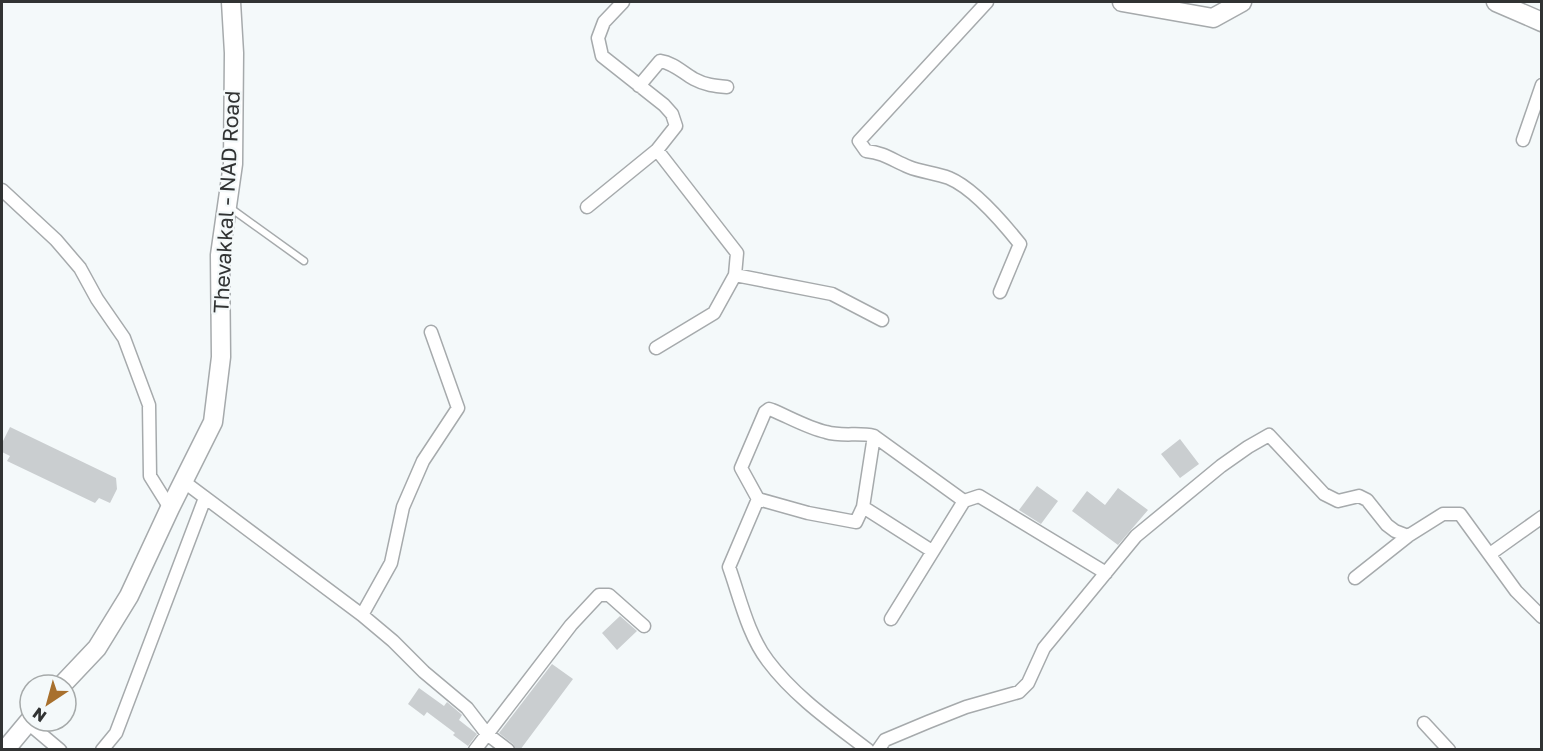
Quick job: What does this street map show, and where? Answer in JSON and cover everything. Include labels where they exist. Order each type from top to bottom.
[{"type":"main road","name":"Thevakkal - NAD Road","points":[[74,673],[97,648],[129,596],[213,422],[221,357],[220,255],[233,164],[234,53],[231,2]]},
{"type":"main road","points":[[1122,2],[1213,18],[1242,2]]},
{"type":"main road","points":[[1496,2],[1542,22]]},
{"type":"street","points":[[587,207],[657,150],[676,126],[672,114],[664,105],[602,56],[598,38],[604,22],[623,2]]},
{"type":"street","points":[[987,2],[859,141],[866,151],[882,153],[910,168],[951,179],[976,197],[1005,225],[1020,244],[1000,292]]},
{"type":"street","points":[[639,86],[660,61],[669,62],[696,80],[711,86],[727,87]]},
{"type":"street","points":[[1523,140],[1542,85]]},
{"type":"street","points":[[656,348],[714,313],[735,275],[737,254],[657,150]]},
{"type":"street","points":[[2,190],[56,240],[80,268],[97,299],[124,338],[149,405],[150,476],[170,508]]},
{"type":"street","points":[[735,275],[832,294],[882,320]]},
{"type":"street","points":[[362,615],[391,563],[403,507],[423,461],[458,408],[431,332]]},
{"type":"street","points":[[874,436],[863,507],[856,522],[808,513],[758,499],[741,468],[765,412],[769,409],[825,432],[848,436],[867,434],[874,436],[964,501]]},
{"type":"street","points":[[878,750],[885,741],[928,722],[966,707],[1019,692],[1028,683],[1044,648],[1136,537],[1221,466],[1269,435],[1324,494],[1338,501],[1359,496],[1367,500],[1387,525],[1408,536]]},
{"type":"street","points":[[183,481],[362,615],[467,708],[488,735],[508,750]]},
{"type":"street","points":[[891,619],[964,501],[980,496],[1106,573]]},
{"type":"street","points":[[102,750],[116,733],[205,498]]},
{"type":"street","points":[[758,499],[729,567],[753,636],[767,661],[810,706],[868,750]]},
{"type":"street","points":[[863,507],[932,551]]},
{"type":"street","points":[[1355,578],[1408,536],[1443,514],[1460,514],[1516,591],[1542,618]]},
{"type":"street","points":[[1490,554],[1542,517]]},
{"type":"street","points":[[476,750],[571,625],[599,595],[609,595],[644,626]]},
{"type":"street","points":[[1424,723],[1449,750]]},
{"type":"street","points":[[41,733],[60,750]]},
{"type":"lane","points":[[228,205],[304,261]]},
{"type":"building","points":[[10,427],[116,478],[117,489],[110,503],[99,498],[95,503],[7,461],[10,456],[2,452],[2,443]]},
{"type":"building","points":[[1180,439],[1199,464],[1180,478],[1161,454]]},
{"type":"building","points":[[1037,486],[1058,501],[1041,524],[1019,510]]},
{"type":"building","points":[[1118,488],[1148,510],[1118,545],[1072,511],[1087,491],[1105,505]]},
{"type":"building","points":[[620,616],[637,631],[617,650],[602,633]]},
{"type":"building","points":[[552,664],[573,679],[520,750],[516,750],[513,744],[499,733]]},
{"type":"building","points":[[419,688],[444,706],[447,702],[462,715],[459,720],[477,734],[468,746],[427,712],[424,716],[408,704]]}]
